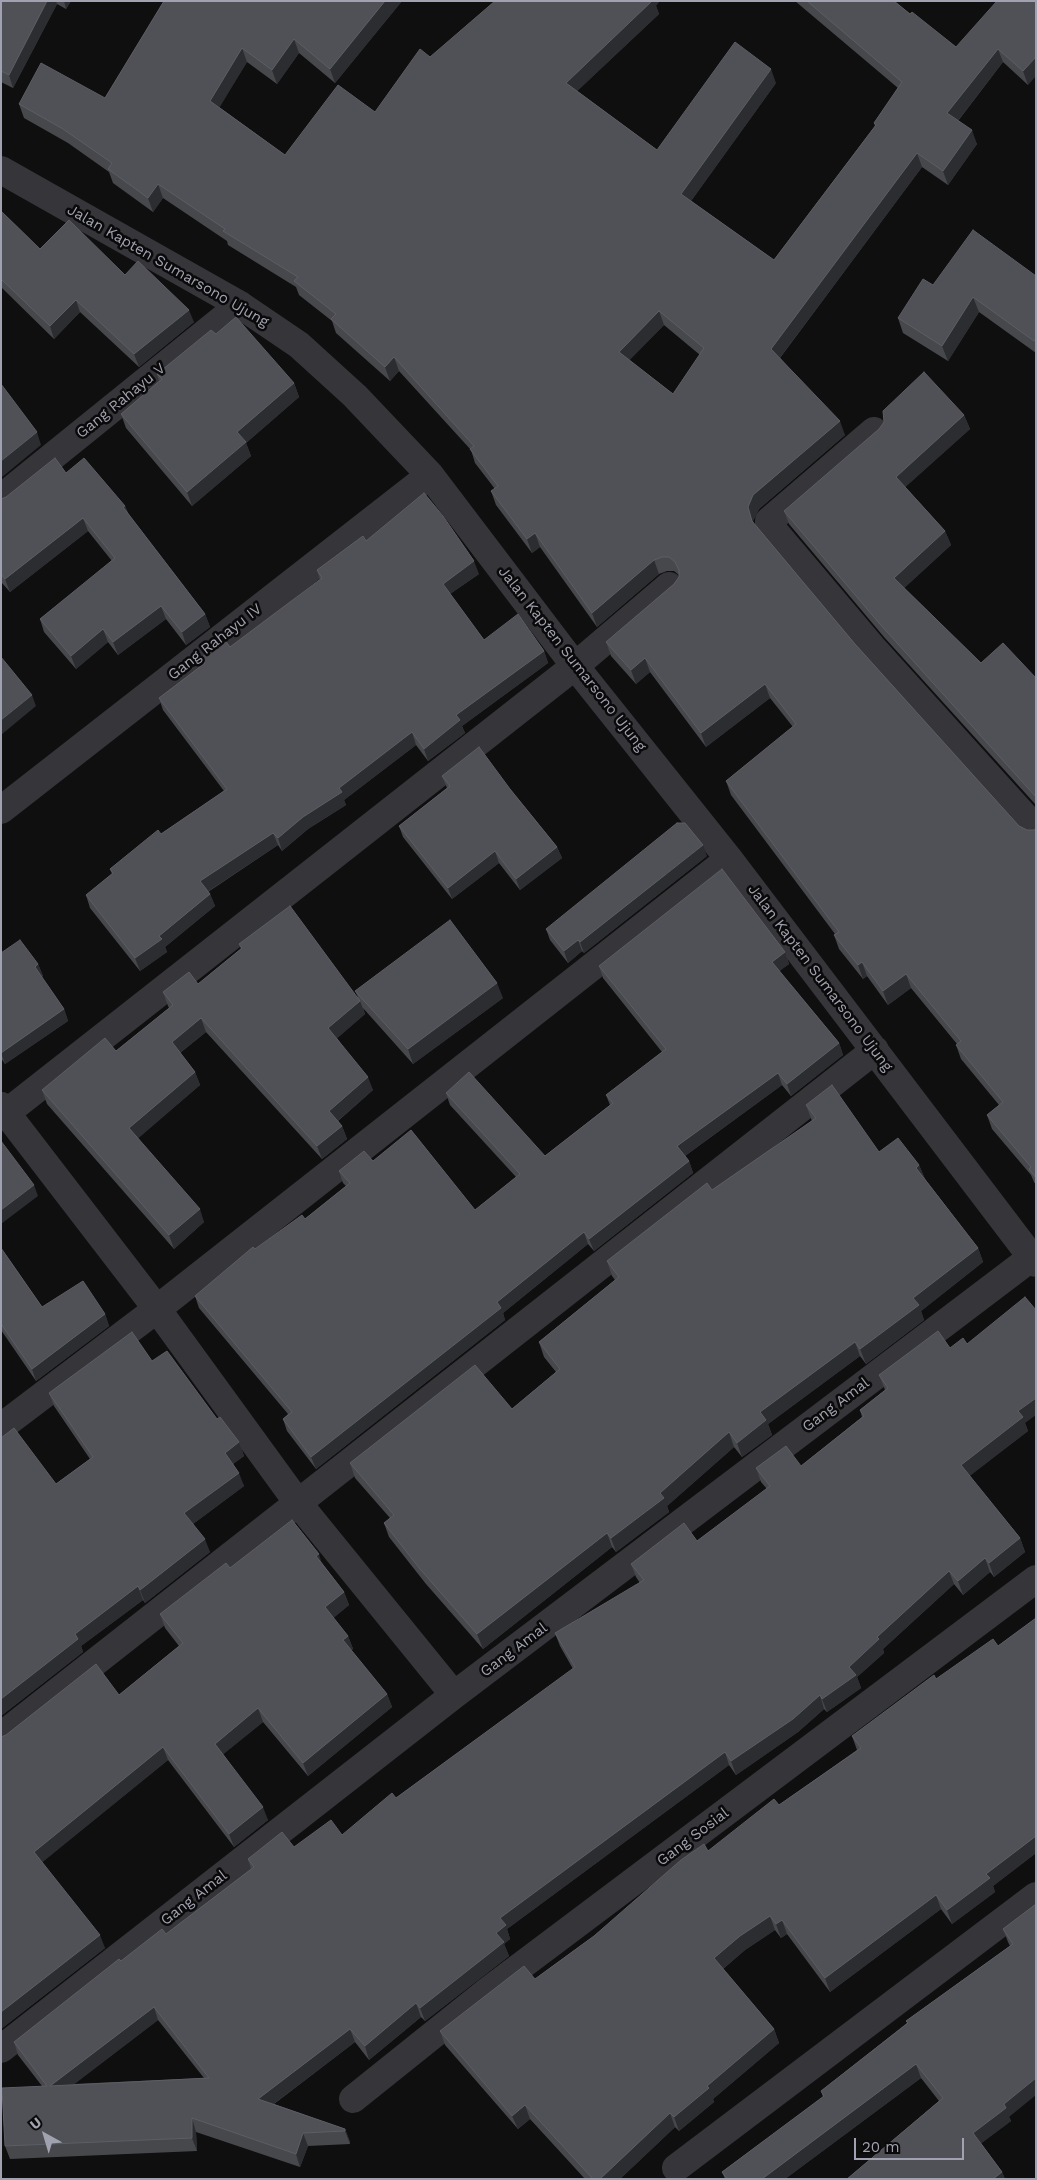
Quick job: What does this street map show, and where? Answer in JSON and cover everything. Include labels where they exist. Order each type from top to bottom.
[{"type":"street","name":"Jalan Kapten Sumarsono Ujung","points":[[1,170],[240,305],[306,351],[355,396],[430,475],[575,666],[729,859],[1034,1261]]},
{"type":"street","name":"Gang Rahayu V","points":[[1,498],[240,305]]},
{"type":"street","points":[[874,431],[770,521],[770,525],[872,647],[1036,830]]},
{"type":"street","name":"Gang Rahayu IV","points":[[1,810],[430,475]]},
{"type":"street","points":[[454,1695],[298,1503],[157,1309],[3,1112],[575,666],[669,586]]},
{"type":"street","points":[[1,1428],[157,1309],[729,859]]},
{"type":"street","points":[[1,1736],[875,1050]]},
{"type":"street","name":"Gang Amal","points":[[1,2049],[454,1695],[1034,1261]]},
{"type":"street","name":"Gang Sosial","points":[[353,2099],[489,1990],[1036,1579]]},
{"type":"street","points":[[676,2168],[1036,1896]]},
{"type":"building","points":[[1,1],[47,1],[9,75],[1,71]]},
{"type":"building","points":[[164,1],[385,1],[330,69],[294,39],[272,70],[242,48],[210,101],[285,155],[338,85],[375,112],[420,49],[430,57],[495,1],[652,1],[566,83],[657,150],[735,42],[771,69],[681,194],[774,260],[876,125],[874,123],[902,82],[807,1],[894,1],[910,14],[912,12],[956,47],[997,1],[1036,1],[1036,57],[1023,71],[998,49],[947,113],[972,130],[943,171],[917,153],[771,349],[840,421],[753,495],[748,507],[752,521],[855,644],[1019,826],[1027,830],[1036,829],[1036,1178],[1029,1169],[1031,1167],[987,1115],[1003,1102],[956,1045],[961,1041],[906,974],[883,991],[862,962],[858,965],[834,935],[839,932],[726,781],[796,724],[765,684],[701,733],[645,658],[631,670],[606,642],[674,584],[679,577],[679,570],[675,562],[669,557],[654,560],[592,613],[535,533],[527,539],[491,491],[498,486],[470,449],[474,446],[394,357],[385,367],[331,319],[336,314],[294,281],[298,277],[223,231],[225,229],[158,184],[148,198],[108,169],[112,163],[63,129],[19,104],[41,63],[105,98]],"holes":[[[659,311],[704,348],[673,394],[619,352]]]},
{"type":"building","points":[[1,211],[40,249],[69,220],[125,275],[138,261],[189,310],[134,354],[76,300],[50,326],[1,279]]},
{"type":"building","points":[[973,230],[1036,276],[1036,339],[1034,341],[973,297],[942,346],[898,318],[923,279],[933,285]]},
{"type":"building","points":[[236,317],[294,383],[237,432],[246,442],[187,492],[121,414],[162,379],[157,374],[211,330],[216,334]]},
{"type":"building","points":[[924,372],[964,415],[896,477],[945,531],[894,578],[981,663],[1003,643],[1036,678],[1036,797],[879,623],[784,511],[879,429],[884,422],[883,411]]},
{"type":"building","points":[[1,384],[37,432],[1,461]]},
{"type":"building","points":[[55,458],[66,473],[84,458],[125,506],[123,507],[205,614],[182,632],[161,606],[113,642],[103,629],[71,656],[40,619],[115,558],[83,518],[5,579],[1,574],[1,499]]},
{"type":"building","points":[[424,493],[443,516],[474,561],[443,584],[484,640],[518,614],[544,651],[456,715],[460,720],[424,749],[412,732],[339,788],[342,792],[303,817],[278,838],[273,833],[200,881],[210,894],[159,936],[162,939],[135,958],[86,895],[113,873],[110,869],[158,830],[161,834],[227,789],[159,698],[205,663],[201,658],[224,639],[230,647],[322,578],[317,570],[363,536],[366,541]]},
{"type":"building","points":[[1,657],[32,695],[1,720]]},
{"type":"building","points":[[479,747],[557,847],[516,879],[495,851],[448,888],[399,826],[450,786],[442,776]]},
{"type":"building","points":[[677,823],[685,823],[703,845],[580,942],[578,940],[564,951],[546,929]]},
{"type":"building","points":[[722,869],[785,952],[772,962],[839,1043],[787,1084],[778,1073],[677,1146],[689,1161],[589,1239],[584,1232],[497,1302],[501,1308],[311,1457],[283,1419],[292,1412],[195,1296],[253,1247],[255,1249],[302,1215],[305,1219],[350,1183],[339,1171],[364,1151],[373,1161],[411,1130],[475,1210],[520,1174],[446,1093],[469,1072],[545,1156],[613,1103],[606,1095],[666,1049],[599,966]]},
{"type":"building","points":[[290,906],[360,1001],[328,1028],[368,1077],[329,1111],[342,1126],[317,1146],[201,1018],[172,1042],[195,1072],[129,1128],[200,1209],[169,1235],[42,1090],[105,1038],[116,1051],[173,1005],[163,992],[189,972],[198,984],[242,948],[239,944]]},
{"type":"building","points":[[450,920],[497,983],[408,1049],[355,991]]},
{"type":"building","points":[[20,940],[38,964],[35,967],[64,1009],[1,1053],[1,953]]},
{"type":"building","points":[[832,1085],[879,1152],[898,1138],[919,1165],[916,1168],[978,1248],[913,1298],[919,1305],[860,1349],[855,1342],[760,1412],[766,1420],[737,1443],[729,1432],[660,1493],[664,1498],[611,1538],[607,1533],[477,1634],[420,1569],[384,1523],[394,1515],[350,1463],[475,1365],[512,1409],[560,1369],[539,1342],[619,1277],[607,1261],[707,1183],[712,1190],[816,1118],[806,1105]]},
{"type":"building","points":[[1,1141],[34,1185],[1,1210]]},
{"type":"building","points":[[1,1248],[42,1307],[83,1281],[105,1314],[32,1369],[1,1324]]},
{"type":"building","points":[[1025,1297],[1036,1310],[1036,1398],[1018,1411],[1023,1417],[961,1465],[1020,1538],[989,1563],[985,1558],[958,1581],[949,1571],[877,1637],[879,1639],[849,1667],[856,1675],[822,1699],[820,1695],[793,1719],[731,1761],[725,1752],[500,1918],[506,1925],[496,1933],[504,1942],[420,2008],[416,2003],[365,2046],[350,2029],[258,2099],[345,2129],[345,2131],[303,2133],[296,2154],[192,2118],[192,2138],[5,2146],[2,2088],[47,2086],[14,2042],[119,1959],[121,1961],[162,1929],[166,1934],[254,1867],[248,1859],[282,1832],[294,1847],[331,1820],[342,1835],[392,1793],[396,1798],[575,1667],[555,1633],[644,1580],[631,1564],[684,1523],[697,1541],[770,1486],[756,1468],[786,1446],[801,1466],[864,1416],[860,1410],[888,1388],[879,1375],[938,1331],[950,1348],[963,1338],[967,1344]],"holes":[[[154,2007],[209,2078],[50,2086]]]},
{"type":"building","points":[[132,1332],[152,1361],[167,1351],[217,1419],[220,1417],[239,1442],[225,1453],[239,1473],[184,1513],[205,1539],[140,1590],[138,1586],[75,1634],[78,1639],[1,1699],[1,1438],[14,1428],[56,1484],[93,1457],[49,1393]]},
{"type":"building","points":[[292,1520],[319,1554],[316,1556],[344,1592],[325,1607],[348,1636],[343,1640],[387,1694],[303,1763],[258,1708],[215,1744],[263,1807],[229,1834],[163,1747],[34,1852],[100,1935],[1,2012],[1,1737],[96,1664],[119,1695],[183,1643],[160,1614],[226,1563],[230,1568]]},
{"type":"building","points":[[1036,1618],[1036,1836],[986,1874],[990,1878],[947,1910],[936,1895],[825,1978],[782,1920],[776,1924],[770,1916],[740,1936],[714,1958],[774,2029],[674,2117],[670,2113],[600,2179],[593,2179],[525,2105],[512,2116],[440,2031],[524,1966],[535,1979],[594,1936],[681,1860],[704,1844],[708,1851],[774,1799],[779,1805],[861,1748],[852,1736],[934,1675],[936,1679],[993,1639],[998,1646]]},
{"type":"building","points":[[1036,1904],[1036,2078],[1004,2104],[1006,2108],[973,2133],[1002,2172],[993,2179],[847,2179],[943,2098],[916,2064],[762,2179],[727,2179],[722,2172],[824,2096],[821,2091],[908,2023],[906,2021],[1013,1944],[1003,1929]]}]
